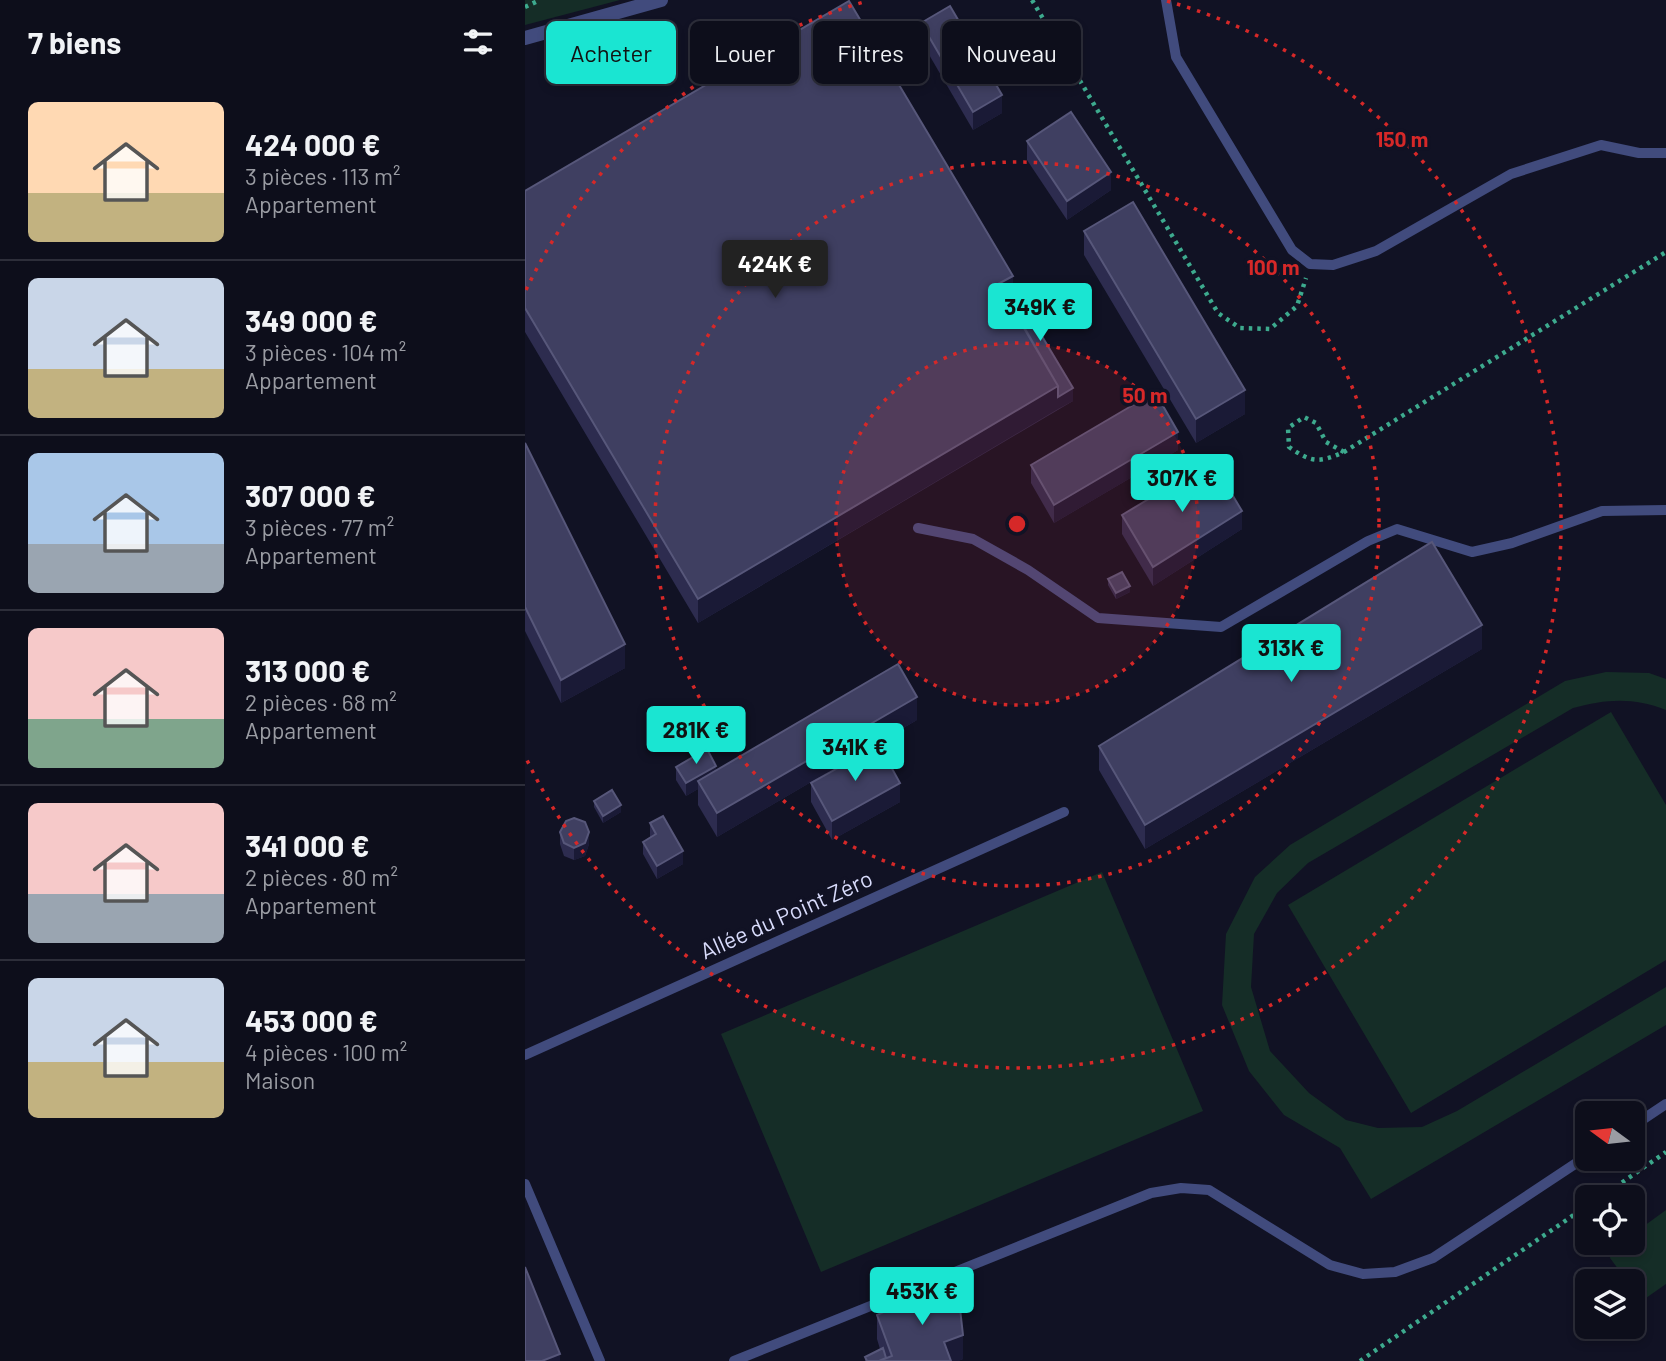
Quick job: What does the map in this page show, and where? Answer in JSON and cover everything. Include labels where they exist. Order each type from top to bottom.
[{"type":"street","points":[[525,38],[661,0]]},
{"type":"lane","points":[[1166,0],[1176,57],[1292,250],[1310,264],[1333,265],[1376,251],[1511,174],[1601,145],[1639,153],[1666,153]]},
{"type":"lane","points":[[918,528],[973,539],[1028,570],[1098,618],[1221,627],[1368,541],[1397,529],[1472,552],[1512,543],[1602,512],[1666,510]]},
{"type":"lane","name":"Allée du Point Zéro","points":[[525,1055],[1064,812]]},
{"type":"lane","points":[[1645,1118],[1666,1104]]},
{"type":"lane","points":[[734,1361],[1151,1193],[1181,1188],[1209,1189],[1330,1265],[1363,1274],[1395,1272],[1433,1258],[1575,1164]]},
{"type":"lane","points":[[525,1184],[600,1361]]},
{"type":"path","points":[[525,7],[540,0]]},
{"type":"path","points":[[1032,0],[1218,313],[1240,328],[1270,329],[1297,306],[1310,264]]},
{"type":"path","points":[[1344,452],[1326,442],[1315,422],[1304,417],[1288,428],[1290,447],[1308,460],[1327,459],[1344,452],[1666,252]]},
{"type":"path","points":[[1618,1185],[1666,1152]]},
{"type":"path","points":[[1360,1361],[1575,1214]]},
{"type":"green space","points":[[525,0],[620,0],[525,25]]},
{"type":"green space","points":[[1606,672],[1649,673],[1666,679],[1666,710],[1631,701],[1573,708],[1308,863],[1277,893],[1254,934],[1251,987],[1270,1051],[1309,1093],[1346,1120],[1378,1128],[1422,1127],[1457,1111],[1666,987],[1666,1025],[1371,1199],[1340,1148],[1284,1115],[1249,1071],[1222,1005],[1226,934],[1255,877],[1290,845],[1565,681]]},
{"type":"green space","points":[[1611,712],[1666,805],[1666,960],[1411,1113],[1288,905]]},
{"type":"green space","points":[[1102,872],[1203,1111],[821,1272],[721,1034]]},
{"type":"green space","points":[[1666,1210],[1666,1284],[1646,1298],[1645,1269],[1618,1269],[1610,1258],[1611,1255],[1645,1255],[1645,1225]]},
{"type":"building","points":[[849,1],[861,21],[815,21]]},
{"type":"building","points":[[950,6],[959,21],[942,21],[942,59],[928,35],[928,21],[924,21]]},
{"type":"building","points":[[813,22],[813,84],[898,84],[1013,276],[998,284],[1058,386],[698,599],[525,308],[525,191],[707,84],[799,84],[799,30]]},
{"type":"building","points":[[957,84],[996,84],[1002,95],[973,112]]},
{"type":"building","points":[[1071,112],[1111,172],[1067,201],[1027,141]]},
{"type":"building","points":[[1133,202],[1245,390],[1196,419],[1084,231]]},
{"type":"building","points":[[1013,288],[1073,388],[1058,397],[1058,386],[1004,292]]},
{"type":"building","points":[[1155,392],[1178,432],[1054,505],[1031,465]]},
{"type":"building","points":[[525,443],[625,644],[561,680],[525,607]]},
{"type":"building","points":[[1212,461],[1242,511],[1153,567],[1122,515]]},
{"type":"building","points":[[1432,542],[1482,625],[1145,825],[1099,746]]},
{"type":"building","points":[[1122,572],[1130,586],[1116,593],[1108,579]]},
{"type":"building","points":[[898,664],[917,697],[717,813],[698,781]]},
{"type":"building","points":[[879,745],[900,783],[832,821],[811,783]]},
{"type":"building","points":[[707,749],[716,766],[686,783],[676,767]]},
{"type":"building","points":[[612,790],[621,805],[603,816],[594,801]]},
{"type":"building","points":[[663,816],[683,851],[657,866],[643,842],[656,834],[650,823]]},
{"type":"building","points":[[574,818],[585,822],[589,832],[585,843],[574,848],[564,843],[560,832],[566,821]]},
{"type":"building","points":[[525,1267],[560,1354],[542,1361],[525,1361]]},
{"type":"building","points":[[934,1288],[937,1298],[958,1291],[963,1335],[944,1342],[951,1361],[879,1361],[892,1356],[877,1315]]},
{"type":"building","points":[[883,1348],[886,1358],[867,1361],[865,1357]]}]
